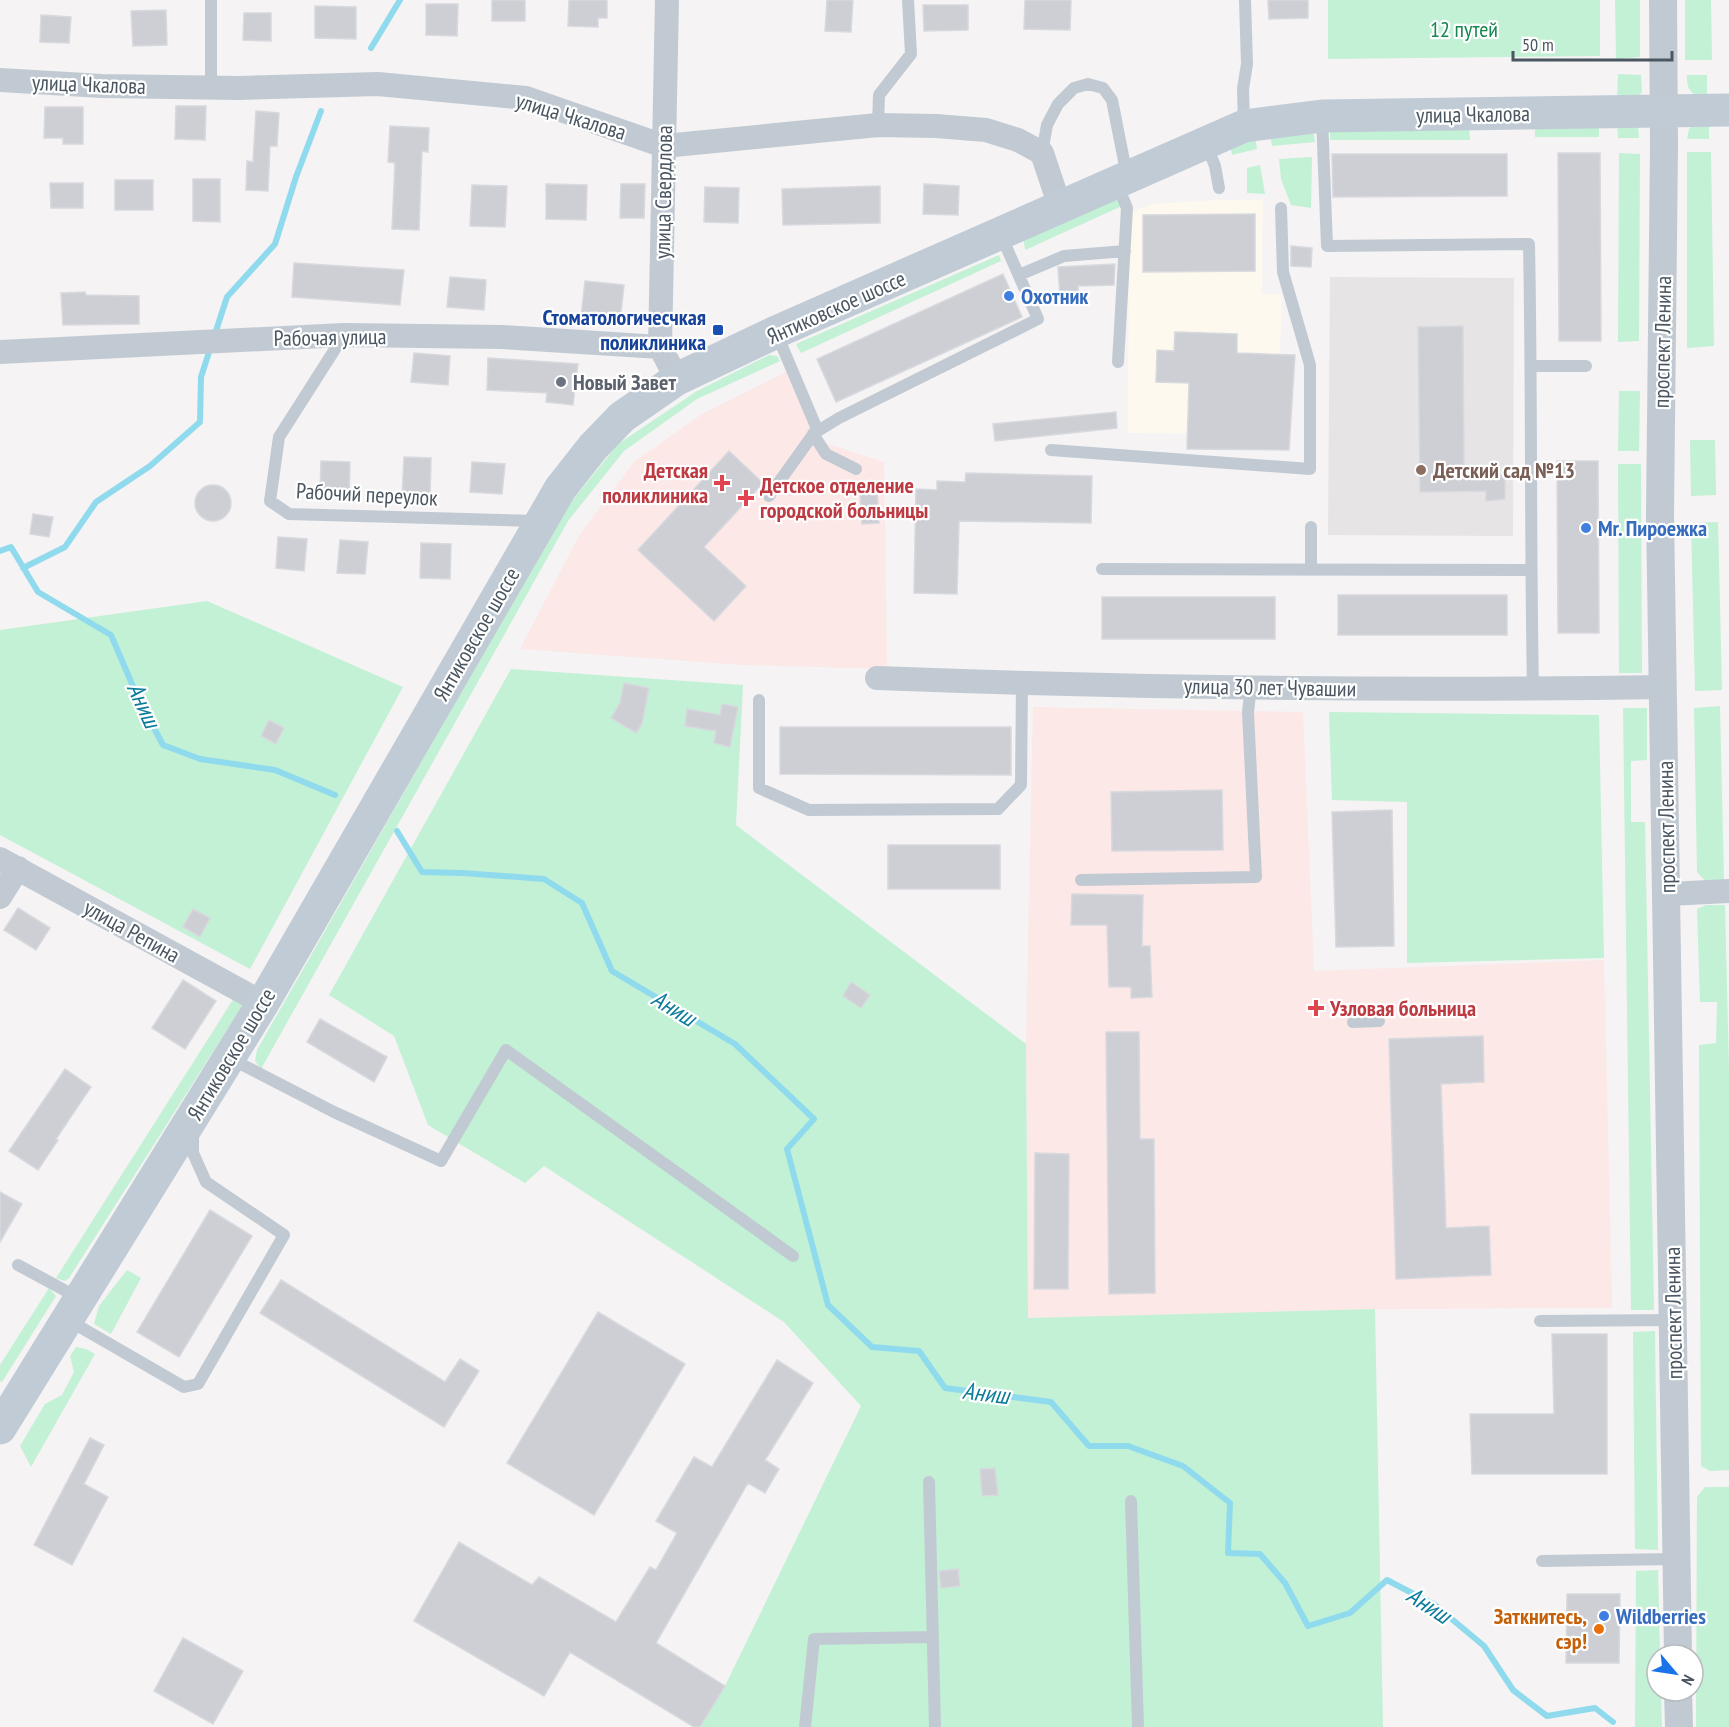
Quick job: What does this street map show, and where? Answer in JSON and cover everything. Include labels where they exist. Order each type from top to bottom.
[{"type":"main road","name":"улица Чкалова","points":[[1223,135],[1322,116],[1729,110]]},
{"type":"main road","name":"Янтиковское шоссе","points":[[8,1408],[73,1309],[263,1003],[560,489],[593,447],[622,417],[677,380],[776,332],[1223,135]]},
{"type":"street","name":"улица Свердлова","points":[[667,0],[660,347],[677,380]]},
{"type":"street","name":"проспект Ленина","points":[[1663,0],[1660,514],[1668,894],[1678,1643]]},
{"type":"street","name":"улица Чкалова","points":[[0,80],[102,86],[239,88],[378,84],[526,98],[664,146],[878,125],[936,126],[986,130],[1018,140],[1042,153]]},
{"type":"street","points":[[1042,153],[1060,207]]},
{"type":"street","name":"Рабочая улица","points":[[0,352],[344,335],[502,338],[660,347]]},
{"type":"street","name":"улица 30 лет Чувашии","points":[[877,678],[1022,683],[1385,689],[1664,687]]},
{"type":"street","points":[[0,897],[9,864]]},
{"type":"street","name":"улица Репина","points":[[9,864],[263,1003]]},
{"type":"street","points":[[1668,894],[1729,891]]},
{"type":"street","points":[[1678,1703],[1679,1727]]},
{"type":"lane","points":[[211,0],[211,87]]},
{"type":"lane","points":[[878,125],[879,95],[911,54],[908,0]]},
{"type":"lane","points":[[1219,188],[1215,165],[1223,135],[1243,89],[1247,64],[1245,0]]},
{"type":"lane","points":[[1042,153],[1047,125],[1058,104],[1074,88],[1088,84],[1103,88],[1112,100],[1127,208],[1118,362]]},
{"type":"lane","points":[[1322,116],[1327,246],[1529,244],[1532,366],[1530,570],[1533,688]]},
{"type":"lane","points":[[1052,450],[1310,469],[1310,365],[1283,272],[1281,208]]},
{"type":"lane","points":[[813,434],[839,418],[1038,319],[1001,234]]},
{"type":"lane","points":[[1019,275],[1064,256],[1125,251]]},
{"type":"lane","points":[[769,496],[817,429],[776,332]]},
{"type":"lane","name":"Рабочий переулок","points":[[344,335],[279,437],[270,501],[289,514],[542,521]]},
{"type":"lane","points":[[1532,366],[1586,366]]},
{"type":"lane","points":[[813,434],[826,454],[856,469]]},
{"type":"lane","points":[[1311,527],[1311,569]]},
{"type":"lane","points":[[1102,569],[1530,570]]},
{"type":"lane","points":[[759,700],[759,788],[809,810],[998,809],[1021,785],[1022,683]]},
{"type":"lane","points":[[1081,880],[1256,877],[1248,712],[1251,686]]},
{"type":"lane","points":[[1353,1022],[1379,1021]]},
{"type":"lane","points":[[229,1058],[334,1112],[441,1161],[506,1050],[793,1256]]},
{"type":"lane","points":[[18,1264],[73,1309],[184,1386],[198,1384],[284,1235],[206,1182],[193,1153],[193,1116]]},
{"type":"lane","points":[[1540,1321],[1673,1320]]},
{"type":"lane","points":[[928,1482],[935,1727]]},
{"type":"lane","points":[[1131,1501],[1138,1727]]},
{"type":"lane","points":[[1542,1561],[1676,1559]]},
{"type":"lane","points":[[805,1727],[814,1639],[933,1637]]},
{"type":"shaded area","points":[[1263,200],[1262,294],[1282,294],[1280,354],[1295,355],[1291,435],[1128,433],[1129,213],[1153,204]]},
{"type":"shaded area","name":"Детский сад №13","points":[[1330,277],[1514,278],[1513,536],[1328,535]]},
{"type":"shaded area","name":"Детское отделение городской больницы","points":[[788,371],[815,440],[884,462],[887,669],[743,665],[520,649],[580,534],[634,462],[702,414]]},
{"type":"shaded area","name":"Узловая больница","points":[[1033,707],[1303,712],[1314,971],[1604,960],[1612,1308],[1375,1309],[1028,1319],[1026,1044]]},
{"type":"green space","name":"12 путей","points":[[1328,0],[1600,0],[1600,56],[1328,59]]},
{"type":"green space","points":[[1615,0],[1640,0],[1640,57],[1616,59]]},
{"type":"green space","points":[[1685,0],[1711,0],[1712,60],[1685,60]]},
{"type":"green space","points":[[1618,74],[1641,75],[1642,92],[1632,103],[1617,102]]},
{"type":"green space","points":[[1687,75],[1707,75],[1707,97],[1697,96],[1691,91]]},
{"type":"green space","points":[[1535,120],[1599,120],[1599,137],[1535,137]]},
{"type":"green space","points":[[1617,121],[1638,127],[1639,138],[1618,138]]},
{"type":"green space","points":[[1697,122],[1709,122],[1709,139],[1687,139],[1689,129]]},
{"type":"green space","points":[[1469,126],[1470,140],[1330,140],[1330,128]]},
{"type":"green space","points":[[1313,129],[1315,142],[1272,146],[1270,133]]},
{"type":"green space","points":[[1255,137],[1257,149],[1232,155],[1231,149]]},
{"type":"green space","points":[[1687,152],[1711,152],[1714,346],[1687,348]]},
{"type":"green space","points":[[1619,153],[1640,154],[1639,341],[1618,342]]},
{"type":"green space","points":[[1312,157],[1311,208],[1291,205],[1281,179],[1279,159]]},
{"type":"green space","points":[[1260,165],[1265,194],[1247,193],[1247,168]]},
{"type":"green space","points":[[1115,197],[1122,206],[1025,250],[1023,234]]},
{"type":"green space","points":[[999,255],[1001,261],[801,353],[796,344]]},
{"type":"green space","points":[[769,355],[777,356],[780,361],[697,399],[624,451],[568,521],[261,1069],[255,1061],[257,1050],[567,507],[618,444],[697,391]]},
{"type":"green space","points":[[1619,391],[1640,391],[1639,451],[1618,451]]},
{"type":"green space","points":[[1690,440],[1715,440],[1716,495],[1691,496]]},
{"type":"green space","points":[[1618,464],[1641,464],[1642,673],[1619,673]]},
{"type":"green space","points":[[1718,522],[1722,690],[1695,691],[1691,523]]},
{"type":"green space","points":[[207,601],[403,687],[250,969],[0,835],[0,630]]},
{"type":"green space","points":[[511,669],[743,685],[736,825],[1026,1044],[1028,1318],[1375,1309],[1383,1727],[700,1727],[725,1686],[861,1406],[784,1322],[544,1166],[525,1183],[428,1125],[394,1036],[329,995]]},
{"type":"green space","points":[[1720,706],[1724,881],[1706,882],[1697,872],[1694,708]]},
{"type":"green space","points":[[1623,708],[1647,708],[1647,760],[1631,761],[1631,822],[1645,822],[1654,1310],[1631,1310]]},
{"type":"green space","points":[[1329,712],[1599,715],[1604,958],[1407,963],[1407,802],[1332,800]]},
{"type":"green space","points":[[1706,905],[1725,905],[1729,1071],[1729,1470],[1710,1471],[1701,1466],[1699,1045],[1716,1043],[1717,1002],[1700,1002],[1697,909]]},
{"type":"green space","points":[[236,995],[244,1003],[69,1278],[65,1281],[56,1278]]},
{"type":"green space","points":[[127,1270],[141,1278],[111,1334],[94,1324],[99,1306]]},
{"type":"green space","points":[[49,1288],[56,1296],[2,1382],[0,1381],[0,1365]]},
{"type":"green space","points":[[1655,1331],[1658,1550],[1635,1549],[1633,1332]]},
{"type":"green space","points":[[76,1347],[95,1354],[31,1467],[20,1446],[45,1404],[62,1395],[74,1372],[70,1356]]},
{"type":"green space","points":[[1705,1487],[1729,1487],[1729,1727],[1696,1727],[1696,1703],[1705,1703],[1705,1643],[1696,1643],[1697,1497]]},
{"type":"green space","points":[[1658,1570],[1660,1643],[1645,1643],[1645,1703],[1661,1703],[1662,1727],[1635,1727],[1636,1571]]},
{"type":"building","points":[[492,0],[525,0],[525,21],[492,21]]},
{"type":"building","points":[[569,0],[607,0],[607,18],[598,18],[598,27],[568,26]]},
{"type":"building","points":[[827,0],[853,0],[851,32],[825,31]]},
{"type":"building","points":[[1025,0],[1071,0],[1070,30],[1024,29]]},
{"type":"building","points":[[1268,0],[1308,0],[1308,18],[1269,19]]},
{"type":"building","points":[[426,4],[458,4],[457,36],[426,35]]},
{"type":"building","points":[[923,5],[968,5],[968,30],[924,31]]},
{"type":"building","points":[[315,6],[356,7],[356,39],[315,38]]},
{"type":"building","points":[[166,10],[167,45],[133,46],[131,11]]},
{"type":"building","points":[[244,13],[271,13],[271,41],[243,40]]},
{"type":"building","points":[[41,15],[71,17],[69,43],[40,42]]},
{"type":"building","points":[[176,106],[206,106],[205,140],[175,139]]},
{"type":"building","points":[[45,107],[83,107],[83,144],[63,144],[63,138],[44,138]]},
{"type":"building","points":[[256,111],[279,113],[277,146],[270,146],[268,191],[246,190],[247,161],[253,162]]},
{"type":"building","points":[[390,126],[429,128],[428,152],[422,151],[419,230],[392,229],[395,163],[388,162]]},
{"type":"building","points":[[1558,153],[1600,153],[1601,341],[1559,341]]},
{"type":"building","points":[[1332,154],[1507,154],[1507,196],[1333,197]]},
{"type":"building","points":[[193,179],[220,179],[220,222],[193,221]]},
{"type":"building","points":[[115,180],[153,180],[153,210],[115,210]]},
{"type":"building","points":[[50,183],[83,183],[83,208],[51,208]]},
{"type":"building","points":[[546,184],[587,185],[586,220],[546,219]]},
{"type":"building","points":[[621,184],[645,184],[644,218],[620,218]]},
{"type":"building","points":[[924,184],[959,186],[958,215],[923,214]]},
{"type":"building","points":[[472,185],[507,186],[505,227],[470,226]]},
{"type":"building","points":[[880,186],[880,223],[783,225],[782,189]]},
{"type":"building","points":[[705,187],[739,188],[738,223],[704,222]]},
{"type":"building","points":[[1255,214],[1255,271],[1143,272],[1143,215]]},
{"type":"building","points":[[1291,246],[1312,248],[1311,267],[1291,266]]},
{"type":"building","points":[[294,263],[404,270],[400,305],[292,297]]},
{"type":"building","points":[[1115,264],[1114,285],[1078,286],[1079,296],[1060,298],[1058,267]]},
{"type":"building","points":[[1003,274],[1022,317],[836,402],[817,359]]},
{"type":"building","points":[[450,277],[486,280],[484,310],[447,307]]},
{"type":"building","points":[[585,281],[624,285],[620,321],[581,317]]},
{"type":"building","points":[[85,292],[86,295],[139,296],[139,324],[63,325],[61,293]]},
{"type":"building","points":[[1463,326],[1464,473],[1505,474],[1505,499],[1486,501],[1486,491],[1420,492],[1418,327]]},
{"type":"building","points":[[1175,332],[1237,334],[1237,353],[1295,355],[1289,450],[1187,449],[1189,383],[1156,382],[1157,350],[1174,351]]},
{"type":"building","points":[[414,353],[450,356],[448,385],[411,382]]},
{"type":"building","points":[[488,358],[578,364],[573,405],[546,402],[547,393],[487,390]]},
{"type":"building","points":[[1116,412],[1117,428],[995,441],[993,424]]},
{"type":"building","points":[[729,451],[763,483],[704,547],[746,586],[714,621],[638,550]]},
{"type":"building","points":[[404,457],[431,458],[430,497],[402,497]]},
{"type":"building","points":[[321,461],[350,462],[349,496],[320,495]]},
{"type":"building","points":[[1557,461],[1598,461],[1599,633],[1558,633]]},
{"type":"building","points":[[472,462],[505,464],[502,494],[470,492]]},
{"type":"building","points":[[966,473],[1092,476],[1091,523],[959,521],[957,594],[914,593],[916,489],[937,490],[937,481],[965,482]]},
{"type":"building","points":[[213,485],[226,490],[231,503],[226,516],[213,521],[200,516],[195,503],[200,490]]},
{"type":"building","points":[[877,491],[879,523],[862,524],[860,492]]},
{"type":"building","points":[[33,514],[53,517],[49,537],[30,534]]},
{"type":"building","points":[[278,537],[307,539],[304,571],[276,568]]},
{"type":"building","points":[[340,540],[368,542],[365,574],[337,573]]},
{"type":"building","points":[[421,543],[451,544],[450,579],[420,578]]},
{"type":"building","points":[[1338,595],[1507,595],[1507,635],[1338,635]]},
{"type":"building","points":[[1102,597],[1275,597],[1275,639],[1102,639]]},
{"type":"building","points":[[624,683],[649,688],[642,724],[636,733],[611,718],[620,703]]},
{"type":"building","points":[[722,704],[738,707],[730,747],[714,743],[716,731],[685,726],[687,709],[720,715]]},
{"type":"building","points":[[269,720],[284,728],[276,744],[261,736]]},
{"type":"building","points":[[780,727],[1011,727],[1011,775],[780,774]]},
{"type":"building","points":[[1222,790],[1223,850],[1112,851],[1111,792]]},
{"type":"building","points":[[1392,810],[1394,946],[1336,947],[1332,812]]},
{"type":"building","points":[[888,845],[1000,845],[1000,889],[888,889]]},
{"type":"building","points":[[1072,894],[1143,895],[1142,946],[1150,946],[1152,997],[1131,998],[1131,987],[1109,987],[1107,925],[1071,925]]},
{"type":"building","points":[[18,908],[50,928],[36,950],[4,930]]},
{"type":"building","points":[[193,909],[210,918],[200,937],[183,927]]},
{"type":"building","points":[[183,980],[216,1001],[185,1049],[152,1028]]},
{"type":"building","points":[[851,982],[870,995],[861,1008],[843,996]]},
{"type":"building","points":[[320,1019],[387,1057],[374,1082],[307,1042]]},
{"type":"building","points":[[1106,1032],[1139,1032],[1140,1139],[1154,1139],[1155,1293],[1109,1294]]},
{"type":"building","points":[[1483,1036],[1484,1082],[1441,1084],[1446,1228],[1489,1226],[1491,1275],[1396,1279],[1389,1039]]},
{"type":"building","points":[[65,1069],[91,1087],[38,1170],[9,1151]]},
{"type":"building","points":[[1035,1153],[1069,1154],[1068,1289],[1034,1289]]},
{"type":"building","points":[[0,1192],[22,1204],[0,1242]]},
{"type":"building","points":[[210,1210],[252,1236],[179,1357],[137,1332]]},
{"type":"building","points":[[281,1280],[445,1382],[460,1359],[479,1371],[444,1427],[260,1313]]},
{"type":"building","points":[[598,1312],[685,1364],[594,1515],[507,1463]]},
{"type":"building","points":[[1552,1334],[1607,1334],[1607,1474],[1472,1474],[1470,1414],[1554,1414]]},
{"type":"building","points":[[777,1360],[813,1383],[765,1460],[779,1469],[765,1493],[748,1483],[656,1643],[725,1686],[700,1727],[694,1727],[570,1652],[544,1696],[414,1621],[459,1542],[532,1585],[539,1577],[616,1622],[650,1567],[656,1570],[677,1533],[656,1521],[694,1457],[712,1467]]},
{"type":"building","points":[[90,1438],[104,1445],[84,1484],[108,1497],[72,1565],[34,1545]]},
{"type":"building","points":[[995,1468],[998,1495],[982,1496],[980,1469]]},
{"type":"building","points":[[958,1569],[960,1586],[941,1588],[939,1571]]},
{"type":"building","points":[[1567,1594],[1620,1594],[1619,1663],[1566,1663]]},
{"type":"building","points":[[183,1638],[243,1671],[213,1724],[154,1691]]},
{"type":"waterway","points":[[371,48],[400,0]]},
{"type":"waterway","points":[[214,337],[227,297],[275,244],[296,177],[321,111]]},
{"type":"waterway","points":[[23,568],[65,547],[96,502],[150,466],[200,422],[201,377],[211,346]]},
{"type":"waterway","name":"Аниш","points":[[0,551],[11,547],[38,592],[111,635],[138,698],[163,745],[200,759],[275,770],[335,795]]},
{"type":"waterway","name":"Аниш","points":[[397,831],[422,872],[544,879],[582,903],[612,971],[735,1044],[814,1119],[787,1149],[828,1305],[872,1347],[919,1351],[945,1388],[1051,1402],[1089,1446],[1128,1446],[1183,1466],[1230,1503],[1228,1553],[1260,1554],[1285,1583],[1308,1626],[1350,1613],[1387,1580],[1435,1605],[1484,1646],[1513,1690],[1547,1716],[1595,1708],[1613,1722]]},
{"type":"place","name":"Охотник","points":[[1009,296]]},
{"type":"place","name":"Стоматологичесчкая поликлиника","points":[[718,330]]},
{"type":"place","name":"Новый Завет","points":[[561,382]]},
{"type":"place","name":"Детский сад №13","points":[[1421,470]]},
{"type":"place","name":"Детская поликлиника","points":[[722,483]]},
{"type":"place","name":"Детское отделение городской больницы","points":[[746,498]]},
{"type":"place","name":"Mr. Пироежка","points":[[1586,528]]},
{"type":"place","name":"Узловая больница","points":[[1316,1008]]},
{"type":"place","name":"Wildberries","points":[[1604,1616]]},
{"type":"place","name":"Заткнитесь, сэр!","points":[[1599,1629]]}]
